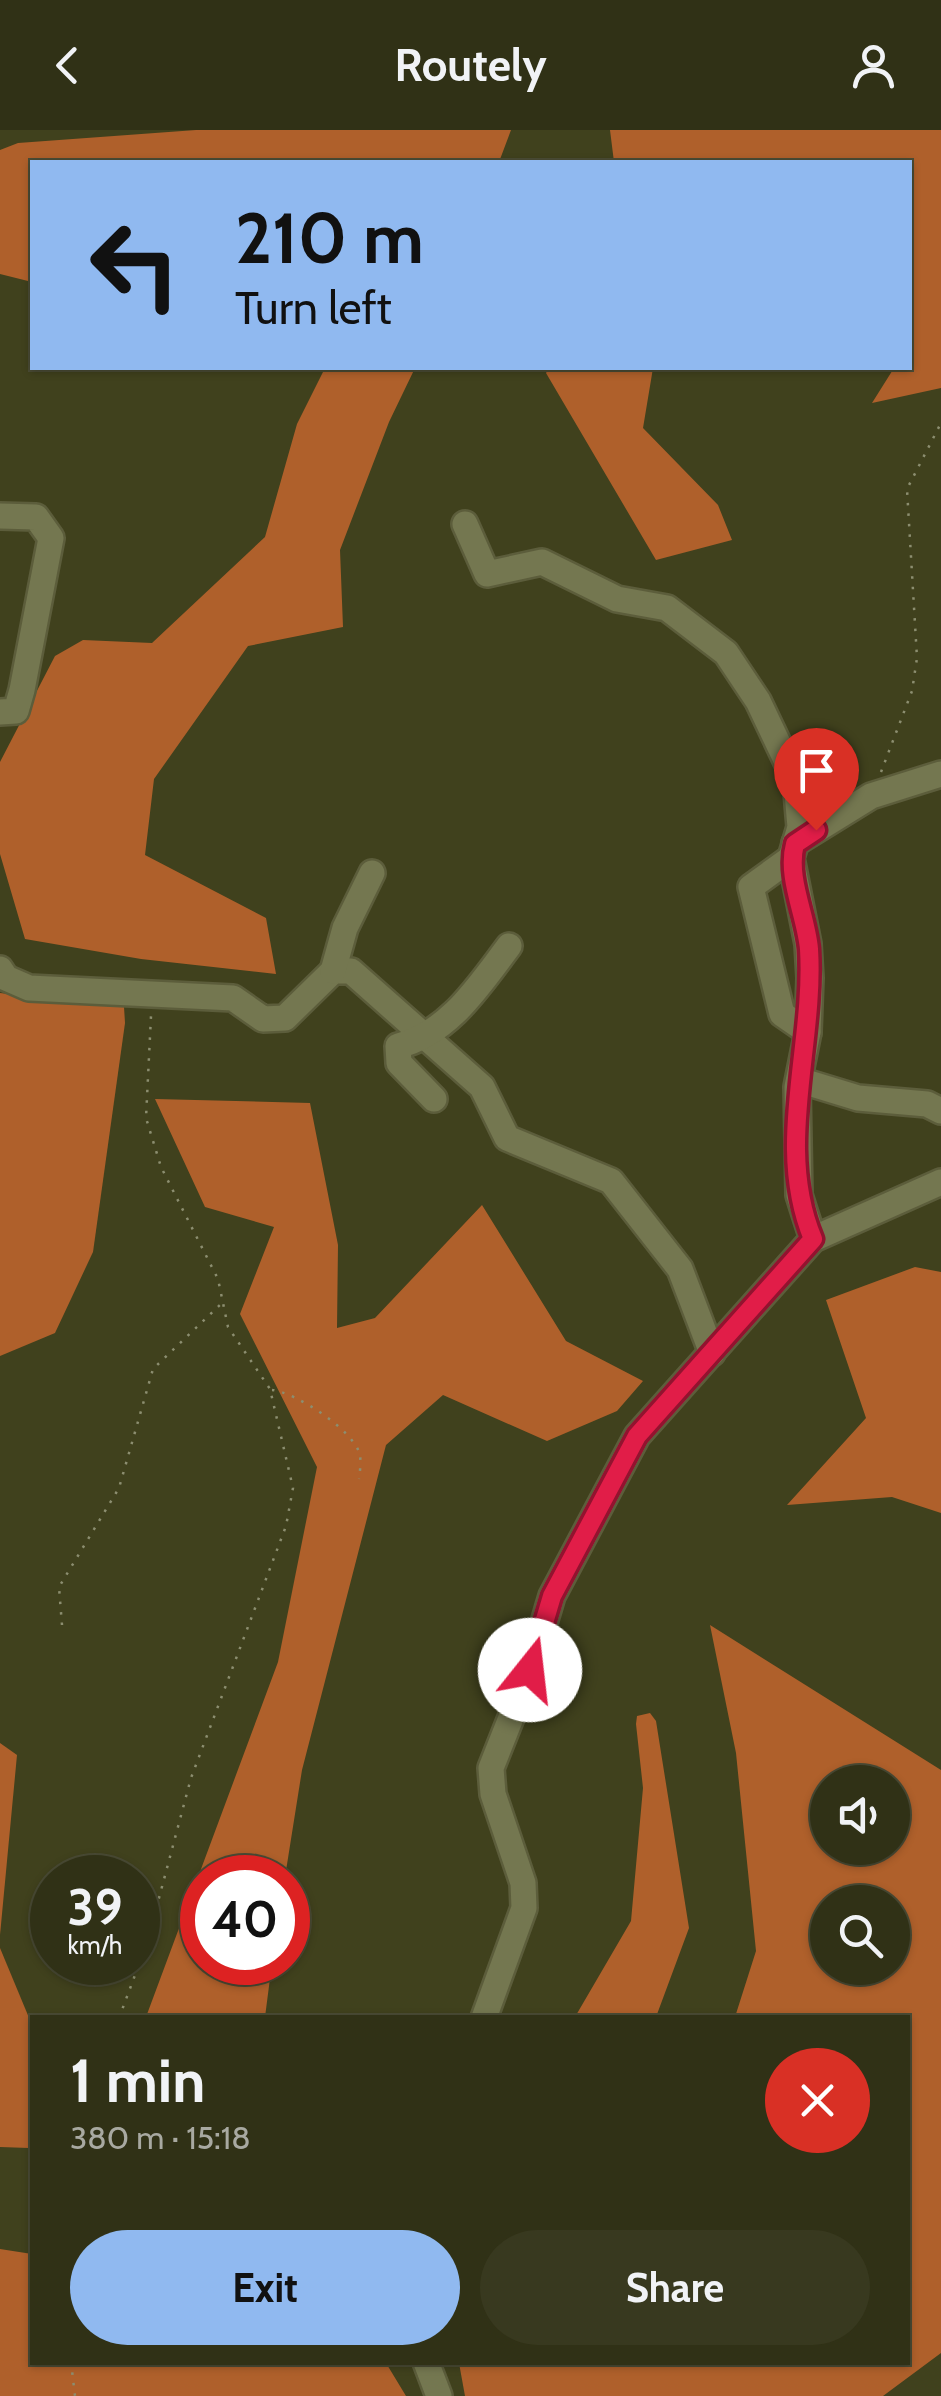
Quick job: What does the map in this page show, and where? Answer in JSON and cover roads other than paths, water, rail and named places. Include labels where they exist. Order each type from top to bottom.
[{"type":"street","points":[[0,516],[36,517],[51,538],[5,718]]},
{"type":"street","points":[[465,524],[486,574],[542,562],[617,599],[667,608],[726,653],[758,701],[796,781],[800,827],[793,851],[808,944],[808,1032],[798,1080],[799,1194],[813,1239]]},
{"type":"street","points":[[808,1032],[782,1014],[751,887],[793,851],[871,796],[941,774]]},
{"type":"street","points":[[0,969],[6,978],[29,988],[233,998],[264,1019],[285,1018],[333,971],[345,928],[372,873]]},
{"type":"street","points":[[434,1099],[400,1063],[398,1046],[427,1039],[475,991],[509,946]]},
{"type":"street","points":[[333,971],[351,972],[482,1087],[507,1138],[611,1182],[680,1269],[712,1353]]},
{"type":"street","points":[[798,1080],[858,1098],[927,1104],[941,1111]]},
{"type":"street","points":[[485,2015],[524,1908],[523,1883],[493,1794],[491,1768],[498,1740],[530,1670],[552,1596],[637,1436],[813,1239],[941,1182]]},
{"type":"street","points":[[427,2365],[440,2396]]}]
